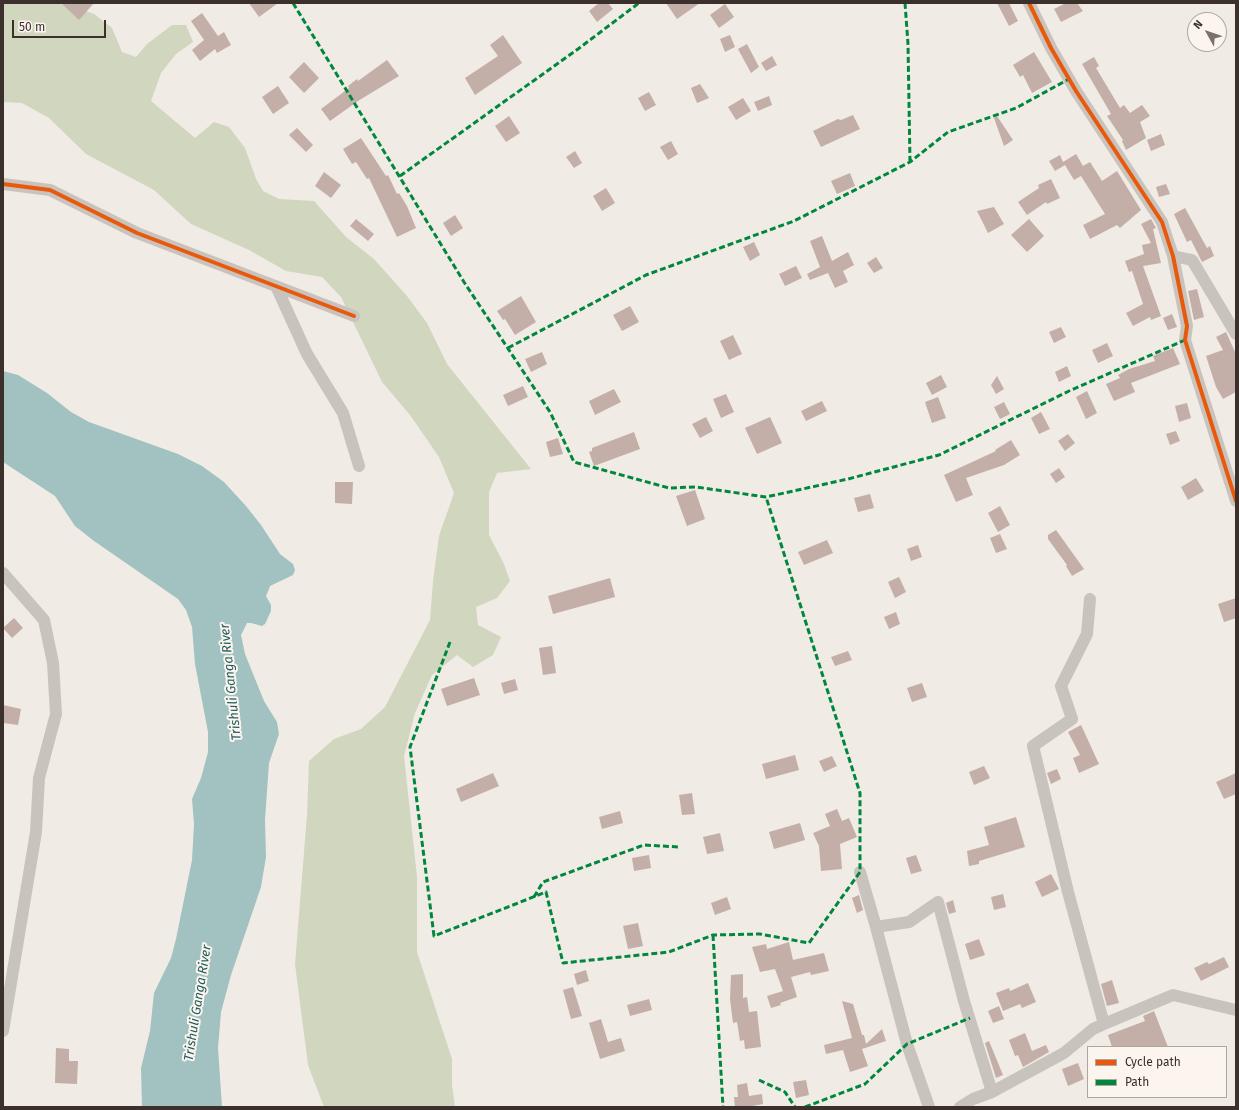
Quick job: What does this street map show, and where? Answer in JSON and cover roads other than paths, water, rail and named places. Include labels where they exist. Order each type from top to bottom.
[{"type":"street","points":[[1029,3],[1051,48],[1076,91],[1162,222],[1173,256],[1187,326],[1185,340],[1236,501]]},
{"type":"street","points":[[3,184],[50,190],[138,233],[354,316]]},
{"type":"street","points":[[1173,256],[1192,260],[1236,334]]},
{"type":"street","points":[[276,286],[307,354],[343,413],[359,466]]},
{"type":"street","points":[[3,573],[44,620],[52,663],[56,714],[40,778],[36,832],[3,1031]]},
{"type":"street","points":[[1090,599],[1087,634],[1061,686],[1072,719],[1033,746],[1068,892],[1104,1024]]},
{"type":"street","points":[[860,872],[907,1044],[929,1107]]},
{"type":"street","points":[[876,927],[909,922],[938,902],[964,1000],[992,1092]]},
{"type":"street","points":[[960,1107],[973,1099],[992,1092],[1064,1053],[1093,1029],[1173,995],[1236,1010]]},
{"type":"water","name":"Trishuli Ganga River","points":[[3,371],[18,375],[47,393],[71,412],[89,422],[178,454],[202,466],[224,482],[246,506],[261,525],[280,554],[293,564],[295,570],[293,575],[270,586],[266,596],[271,605],[271,611],[265,624],[262,626],[247,623],[241,635],[245,654],[264,701],[277,722],[279,734],[269,763],[265,820],[266,857],[261,887],[231,975],[221,1012],[218,1048],[222,1107],[142,1107],[141,1068],[150,1031],[154,993],[171,958],[176,939],[192,860],[194,824],[192,799],[201,778],[208,752],[208,732],[195,664],[192,627],[186,610],[178,599],[94,541],[75,526],[55,496],[3,462]]}]
